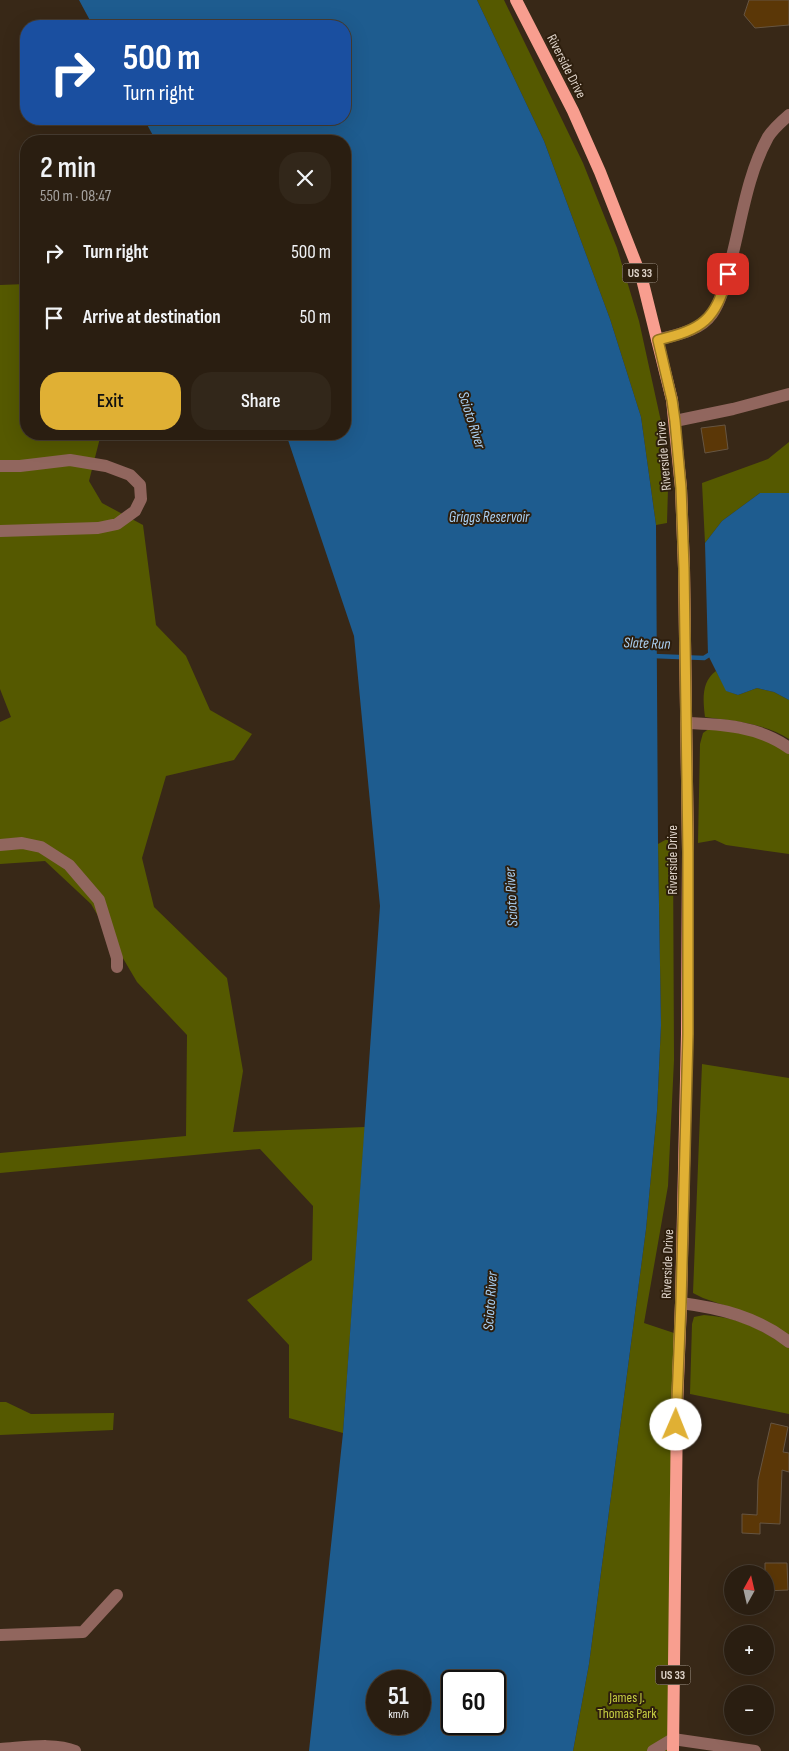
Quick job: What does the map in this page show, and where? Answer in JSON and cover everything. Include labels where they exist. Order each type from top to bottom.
[{"type":"main road","name":"Riverside Drive","points":[[516,0],[573,111],[600,172],[642,279],[658,340],[675,421],[683,530],[688,1034],[677,1407],[673,1745]]},
{"type":"street","points":[[658,340],[695,329],[711,315],[724,290],[748,187],[755,168],[769,136],[789,115]]},
{"type":"street","points":[[675,421],[733,409],[789,394]]},
{"type":"street","points":[[0,466],[20,466],[70,460],[106,466],[130,475],[140,485],[142,499],[135,511],[117,524],[98,528],[0,531]]},
{"type":"street","points":[[686,723],[714,724],[755,731],[789,748]]},
{"type":"street","points":[[0,845],[22,843],[40,847],[69,865],[100,900],[117,958],[117,967]]},
{"type":"street","points":[[681,1302],[713,1307],[746,1317],[789,1342]]},
{"type":"street","points":[[0,1635],[83,1632],[117,1594]]},
{"type":"street","points":[[652,1751],[673,1745],[755,1751]]},
{"type":"street","points":[[0,1749],[49,1746],[68,1748],[75,1751]]},
{"type":"green space","points":[[477,0],[504,0],[583,163],[617,248],[639,321],[662,426],[668,488],[667,523],[656,525],[641,417],[610,319],[544,141]]},
{"type":"green space","points":[[20,284],[20,440],[99,440],[89,481],[102,503],[143,525],[156,625],[186,656],[210,710],[252,734],[234,760],[166,776],[142,858],[154,907],[227,978],[243,1071],[233,1132],[365,1127],[343,1433],[289,1418],[289,1345],[247,1300],[312,1260],[313,1206],[260,1149],[0,1173],[0,1153],[186,1136],[187,1035],[137,982],[91,904],[45,861],[0,864],[0,722],[11,717],[0,689],[0,285]]},
{"type":"green space","points":[[789,442],[789,493],[760,493],[722,521],[705,543],[702,483],[768,459]]},
{"type":"green space","points":[[716,671],[727,691],[738,695],[757,688],[774,692],[789,700],[789,739],[759,726],[705,717],[705,686],[711,675]]},
{"type":"green space","points":[[710,728],[754,734],[789,751],[789,854],[726,845],[715,840],[698,843],[700,744],[703,733]]},
{"type":"green space","name":"James J. Thomas Park","points":[[667,839],[673,847],[674,1060],[668,1186],[644,1323],[680,1335],[673,1751],[573,1751],[589,1664],[646,1229],[657,1111],[661,1025],[658,844]]},
{"type":"green space","points":[[702,1064],[789,1078],[789,1338],[749,1314],[693,1293]]},
{"type":"green space","points":[[704,1315],[739,1321],[789,1348],[789,1414],[690,1394],[692,1324],[694,1317]]},
{"type":"green space","points":[[0,1402],[6,1402],[31,1414],[114,1413],[113,1430],[0,1435]]},
{"type":"water","name":"Griggs Reservoir","points":[[79,0],[477,0],[544,141],[610,319],[641,417],[656,525],[661,1025],[657,1111],[646,1229],[589,1664],[573,1751],[309,1751],[343,1433],[380,906],[354,636],[288,440],[351,440],[351,135],[153,135],[147,125],[351,125],[351,20],[90,20]]},
{"type":"water","points":[[760,493],[789,493],[789,700],[774,692],[757,688],[738,695],[726,691],[708,655],[705,543],[722,521]]},
{"type":"building","points":[[749,0],[789,0],[789,25],[755,28],[744,15]]},
{"type":"building","points":[[725,425],[728,449],[705,453],[701,428]]},
{"type":"building","points":[[771,1423],[788,1427],[783,1452],[789,1453],[789,1472],[782,1470],[780,1524],[760,1523],[760,1534],[742,1533],[742,1514],[757,1515],[758,1480]]},
{"type":"building","points":[[765,1563],[787,1563],[788,1590],[774,1591],[774,1565],[765,1565]]},
{"type":"waterway","name":"Slate Run","points":[[653,656],[704,658],[712,653]]},
{"type":"route","points":[[676,1425],[688,1034],[688,852],[684,568],[681,488],[675,421],[658,340],[695,329],[711,315],[724,290],[728,274]]},
{"type":"water label","name":"Scioto River","points":[[472,420]]},
{"type":"water label","name":"Scioto River","points":[[511,897]]},
{"type":"water label","name":"Scioto River","points":[[490,1301]]}]
